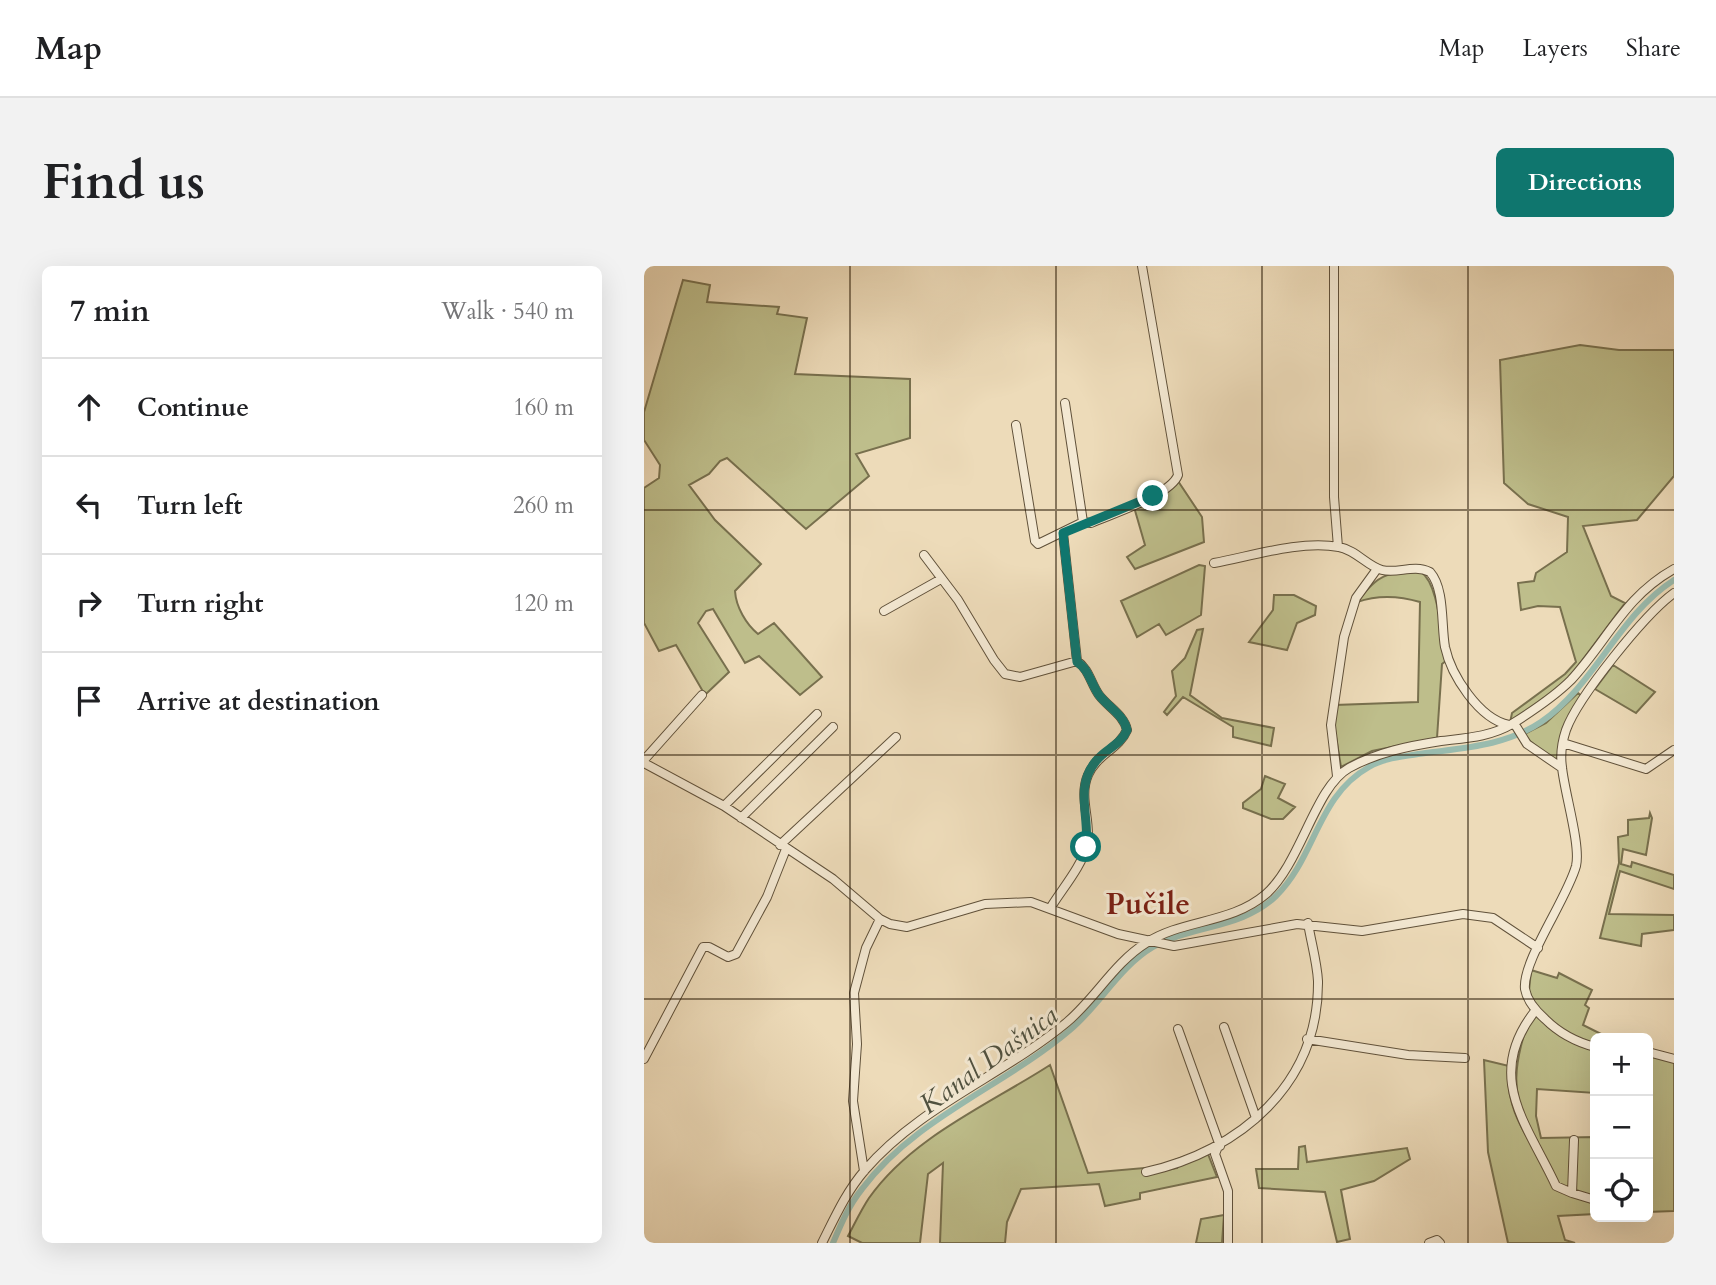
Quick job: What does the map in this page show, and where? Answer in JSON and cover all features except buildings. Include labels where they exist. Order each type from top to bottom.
[{"type":"street","points":[[1016,425],[1035,544],[1083,522],[1091,523],[1171,486],[1178,475],[1142,266]]},
{"type":"street","points":[[1334,266],[1334,497],[1338,547]]},
{"type":"street","points":[[1065,404],[1083,522]]},
{"type":"street","points":[[1063,533],[1077,662]]},
{"type":"street","points":[[1214,563],[1294,549],[1338,547],[1356,554],[1377,569],[1422,568],[1435,579],[1446,650],[1471,697],[1488,716],[1513,725],[1521,738],[1562,768]]},
{"type":"street","points":[[924,555],[1006,674],[1020,677],[1077,662],[1083,665],[1099,695],[1121,718],[1127,730],[1122,740],[1095,762],[1088,774],[1083,797],[1086,847],[1051,906]]},
{"type":"street","points":[[1337,776],[1331,725],[1344,636],[1356,598],[1377,569]]},
{"type":"street","points":[[822,1243],[841,1204],[864,1171],[923,1118],[1027,1053],[1068,1022],[1132,953],[1150,942],[1236,912],[1265,895],[1296,854],[1337,776],[1374,755],[1489,734],[1513,725],[1567,684],[1637,595],[1674,569]]},
{"type":"street","points":[[884,611],[941,579]]},
{"type":"street","points":[[1590,1045],[1569,1038],[1535,1011],[1525,989],[1526,978],[1538,948],[1564,898],[1576,864],[1562,768],[1563,743],[1573,715],[1628,640],[1654,609],[1674,593]]},
{"type":"street","points":[[702,695],[644,761],[724,806],[840,884],[890,925],[907,927],[997,901],[1031,902],[1051,906],[1118,934],[1168,945],[1308,923],[1362,931],[1442,916],[1479,915],[1509,927],[1538,948]]},
{"type":"street","points":[[724,806],[817,714]]},
{"type":"street","points":[[741,818],[833,727]]},
{"type":"street","points":[[644,1059],[703,947],[706,945],[728,957],[736,954],[767,897],[783,847],[897,737]]},
{"type":"street","points":[[1563,743],[1640,769],[1646,769],[1674,750]]},
{"type":"street","points":[[864,1171],[853,1101],[857,1044],[854,993],[866,948],[880,919]]},
{"type":"street","points":[[1146,1172],[1179,1164],[1218,1147],[1256,1118],[1288,1084],[1307,1039],[1318,981],[1308,923]]},
{"type":"street","points":[[1535,1011],[1528,1020],[1514,1057],[1513,1097],[1523,1123],[1543,1156],[1556,1186],[1590,1198]]},
{"type":"street","points":[[1224,1027],[1256,1118]]},
{"type":"street","points":[[1178,1029],[1218,1147]]},
{"type":"street","points":[[1307,1039],[1408,1055],[1465,1058]]},
{"type":"street","points":[[1653,1053],[1674,1059]]},
{"type":"street","points":[[1572,1193],[1574,1140]]},
{"type":"street","points":[[1218,1147],[1214,1153],[1228,1191],[1228,1243]]},
{"type":"street","points":[[1429,1243],[1437,1240],[1440,1243]]},
{"type":"green space","points":[[683,280],[710,285],[707,302],[779,307],[777,314],[807,318],[795,374],[910,379],[910,438],[856,454],[869,476],[806,529],[727,458],[720,461],[709,474],[689,485],[715,520],[761,564],[735,591],[737,603],[746,620],[758,634],[774,623],[822,677],[800,695],[759,656],[745,663],[713,609],[706,611],[698,623],[729,672],[705,695],[676,645],[659,651],[644,623],[644,488],[659,478],[660,465],[644,440],[644,412]]},
{"type":"green space","points":[[1580,345],[1619,350],[1674,350],[1674,476],[1637,520],[1583,526],[1611,596],[1625,603],[1566,682],[1510,723],[1512,713],[1565,674],[1576,662],[1560,607],[1538,606],[1521,610],[1518,583],[1534,581],[1536,573],[1567,552],[1568,517],[1528,504],[1504,483],[1500,360]]},
{"type":"green space","points":[[1178,481],[1202,517],[1204,542],[1135,569],[1127,557],[1145,545],[1134,507]]},
{"type":"green space","points":[[1199,565],[1205,566],[1201,615],[1166,635],[1159,624],[1137,637],[1121,601]]},
{"type":"green space","points":[[1421,572],[1427,578],[1436,599],[1447,660],[1442,664],[1437,738],[1372,751],[1341,767],[1335,731],[1335,705],[1418,702],[1420,602],[1388,597],[1357,602],[1371,585],[1384,576]]},
{"type":"green space","points":[[1274,595],[1294,595],[1316,606],[1315,615],[1297,623],[1287,650],[1249,642],[1273,610]]},
{"type":"green space","points":[[1203,629],[1190,695],[1222,718],[1274,728],[1271,746],[1233,737],[1233,727],[1183,697],[1167,715],[1164,712],[1176,696],[1172,671],[1185,658],[1197,630]]},
{"type":"green space","points":[[1613,665],[1655,692],[1636,713],[1595,689]]},
{"type":"green space","points":[[1578,693],[1583,697],[1558,758],[1552,760],[1523,735],[1546,723]]},
{"type":"green space","points":[[1265,776],[1285,784],[1278,798],[1295,807],[1283,819],[1271,819],[1243,808],[1243,803],[1261,789]]},
{"type":"green space","points":[[1650,813],[1652,818],[1646,855],[1623,849],[1621,864],[1631,867],[1632,862],[1674,875],[1674,889],[1620,871],[1609,914],[1674,915],[1674,930],[1642,934],[1641,946],[1600,938],[1619,863],[1618,837],[1628,835],[1628,820],[1649,818]]},
{"type":"green space","points":[[1531,970],[1557,978],[1559,973],[1592,990],[1585,1005],[1589,1008],[1583,1025],[1599,1033],[1590,1033],[1590,1093],[1537,1089],[1536,1116],[1541,1138],[1590,1137],[1590,1214],[1558,1216],[1565,1240],[1575,1243],[1508,1243],[1488,1152],[1484,1060],[1509,1066],[1511,1101],[1524,1133],[1537,1153],[1538,1142],[1520,1106],[1516,1073],[1534,1002],[1529,991]]},
{"type":"green space","points":[[1653,1056],[1674,1061],[1674,1211],[1653,1212]]},
{"type":"green space","points":[[1050,1065],[1088,1173],[1144,1168],[1146,1174],[1177,1168],[1175,1160],[1206,1149],[1217,1177],[1140,1193],[1140,1199],[1105,1206],[1099,1184],[1021,1189],[1007,1222],[1005,1243],[940,1243],[943,1163],[928,1174],[920,1243],[862,1243],[848,1236],[869,1198],[907,1157],[952,1124]]},
{"type":"green space","points":[[1305,1146],[1307,1162],[1407,1148],[1410,1159],[1374,1181],[1341,1190],[1350,1239],[1337,1242],[1325,1192],[1259,1188],[1256,1169],[1298,1169],[1299,1147]]},
{"type":"green space","points":[[1224,1215],[1222,1243],[1196,1243],[1201,1219]]},
{"type":"waterway","name":"Kanal Dašnica","points":[[833,1243],[853,1202],[883,1164],[934,1122],[1070,1030],[1141,955],[1184,934],[1248,915],[1276,896],[1300,863],[1327,810],[1352,779],[1369,767],[1387,760],[1497,742],[1541,722],[1577,689],[1637,612],[1674,580]]},
{"type":"district","name":"Pučile","points":[[1148,904]]},
{"type":"route","points":[[1086,847],[1088,838],[1084,784],[1095,762],[1122,740],[1127,726],[1099,695],[1083,665],[1077,662],[1063,533],[1083,522],[1091,523],[1153,496]]}]
